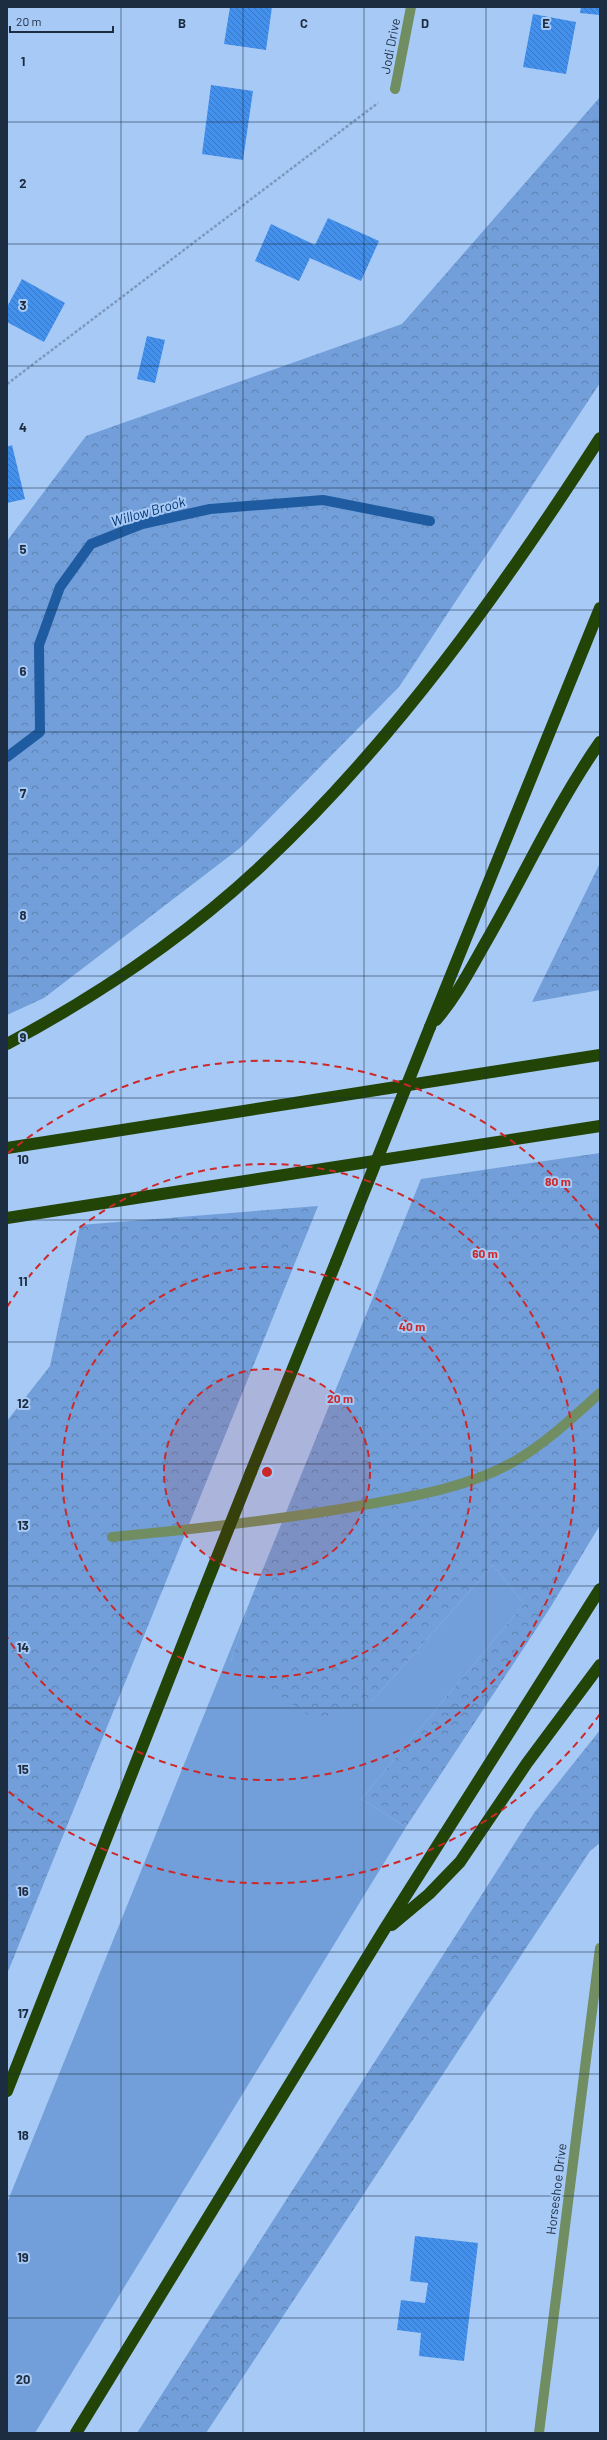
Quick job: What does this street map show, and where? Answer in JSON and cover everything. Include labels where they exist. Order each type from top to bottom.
[{"type":"highway","points":[[7,1044],[105,986],[188,927],[259,868],[326,801],[391,728],[462,637],[542,525],[600,438]]},
{"type":"highway","points":[[7,2091],[198,1604],[600,608]]},
{"type":"highway","points":[[430,1027],[452,1002],[519,886],[564,799],[600,742]]},
{"type":"highway","points":[[7,1148],[600,1055]]},
{"type":"highway","points":[[7,1218],[600,1126]]},
{"type":"highway","points":[[76,2433],[384,1930],[600,1589]]},
{"type":"highway","points":[[384,1930],[429,1894],[460,1862],[527,1763],[600,1665]]},
{"type":"street","name":"Jodi Drive","points":[[395,89],[411,7]]},
{"type":"street","points":[[112,1537],[324,1512],[426,1493],[461,1483],[489,1474],[525,1455],[600,1393]]},
{"type":"street","name":"Horseshoe Drive","points":[[539,2433],[600,1948]]},
{"type":"path","points":[[7,384],[395,89]]},
{"type":"green space","points":[[600,97],[600,383],[399,687],[240,848],[44,998],[7,1015],[7,541],[86,436],[402,324]]},
{"type":"green space","points":[[600,863],[600,990],[532,1002]]},
{"type":"green space","points":[[600,1153],[600,1525],[550,1608],[406,1827],[361,1799],[524,1604],[493,1565],[371,1702],[318,1722],[231,1661],[250,1601],[421,1179]]},
{"type":"green space","points":[[318,1206],[7,1974],[7,1421],[50,1366],[80,1225]]},
{"type":"green space","points":[[493,1565],[524,1604],[361,1799],[406,1827],[35,2433],[7,2433],[7,2203],[250,1601],[231,1661],[371,1702]]},
{"type":"green space","points":[[600,1730],[600,1843],[590,1851],[206,2433],[137,2433],[534,1813]]},
{"type":"building","points":[[230,7],[272,7],[266,50],[224,44]]},
{"type":"building","points":[[581,7],[600,7],[600,15],[580,13]]},
{"type":"building","points":[[533,14],[576,22],[566,74],[523,67]]},
{"type":"building","points":[[211,85],[253,91],[243,160],[202,154]]},
{"type":"building","points":[[328,218],[379,241],[361,281],[310,258],[299,281],[255,261],[271,224],[315,245]]},
{"type":"building","points":[[22,279],[65,303],[44,342],[7,322],[7,307]]},
{"type":"building","points":[[147,336],[165,340],[155,383],[137,379]]},
{"type":"building","points":[[12,445],[25,499],[7,503],[7,447]]},
{"type":"building","points":[[415,2236],[478,2243],[464,2361],[419,2356],[421,2333],[397,2330],[401,2300],[425,2303],[428,2283],[410,2281]]},
{"type":"waterway","name":"Willow Brook","points":[[7,757],[40,732],[39,645],[60,587],[91,544],[142,524],[210,509],[323,500],[430,521]]}]
